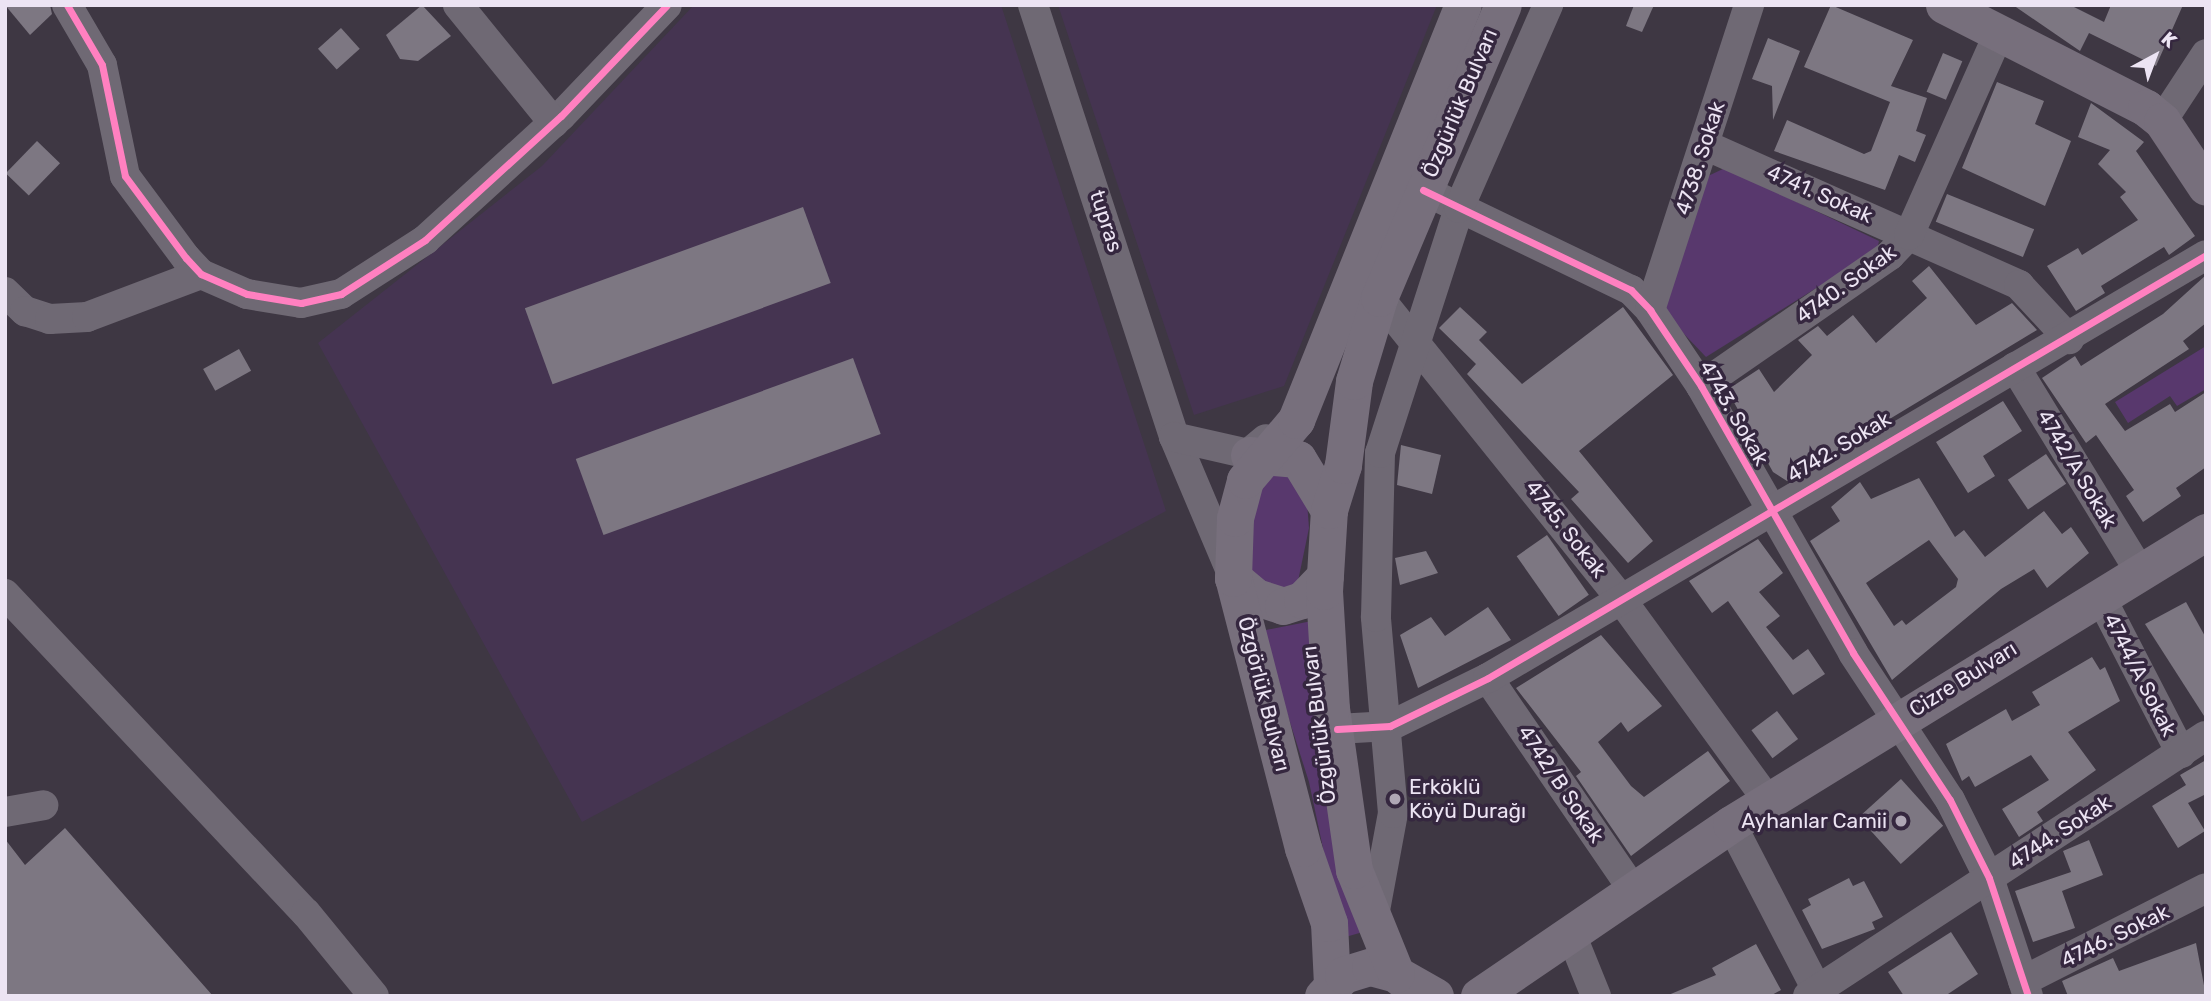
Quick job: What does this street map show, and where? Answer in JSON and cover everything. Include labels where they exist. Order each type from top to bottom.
[{"type":"main road","name":"Özgürlük Bulvarı","points":[[1296,420],[1463,5]]},
{"type":"main road","name":"Özgürlük Bulvarı","points":[[1407,985],[1373,921],[1354,870],[1337,729],[1325,576],[1329,510],[1343,465],[1354,381],[1379,299],[1503,5]]},
{"type":"main road","points":[[1944,5],[2000,31],[2162,121],[2206,187]]},
{"type":"main road","name":"Özgörlük Bulvarı","points":[[1296,420],[1254,456],[1234,518],[1233,578],[1303,849],[1329,923],[1327,990]]},
{"type":"main road","points":[[1254,456],[1298,459],[1329,510]]},
{"type":"main road","name":"Cizre Bulvarı","points":[[1479,996],[1731,824],[2139,570],[2206,532]]},
{"type":"main road","points":[[1233,578],[1256,597],[1283,606],[1302,600],[1325,576]]},
{"type":"main road","points":[[1327,990],[1370,967],[1435,996]]},
{"type":"street","points":[[67,5],[102,65],[124,176],[201,274],[275,302],[341,294],[425,240],[554,123],[667,5]]},
{"type":"street","points":[[458,5],[554,123]]},
{"type":"street","name":"tupras","points":[[1033,5],[1174,438],[1233,578]]},
{"type":"street","points":[[1373,921],[1393,813],[1382,726],[1373,530],[1380,453],[1415,355],[1415,337],[1459,208],[1548,5]]},
{"type":"street","name":"4738. Sokak","points":[[1650,310],[1749,5]]},
{"type":"street","name":"4740. Sokak","points":[[1700,386],[1891,255],[1909,235],[2000,31]]},
{"type":"street","points":[[2162,121],[2206,54]]},
{"type":"street","name":"4741. Sokak","points":[[1705,145],[2019,285],[2070,339]]},
{"type":"street","name":"4743. Sokak","points":[[1423,190],[1631,290],[1650,310],[1700,386],[1769,509],[1897,719],[1989,878],[2025,988]]},
{"type":"street","name":"4742. Sokak","points":[[1337,729],[1382,726],[1488,678],[1623,602],[1769,509],[2015,367],[2070,339],[2206,255]]},
{"type":"street","points":[[5,292],[24,311],[51,319],[87,317],[201,274]]},
{"type":"street","name":"4745. Sokak","points":[[1379,299],[1415,337],[1623,602],[1768,801]]},
{"type":"street","name":"4742/A Sokak","points":[[2015,367],[2139,570]]},
{"type":"street","points":[[1174,438],[1254,456]]},
{"type":"street","points":[[5,594],[306,914],[374,996]]},
{"type":"street","name":"4744/A Sokak","points":[[2100,596],[2180,753]]},
{"type":"street","name":"4742/B Sokak","points":[[1488,678],[1634,891]]},
{"type":"street","name":"4744. Sokak","points":[[1815,994],[2206,736]]},
{"type":"street","points":[[5,812],[43,805]]},
{"type":"street","points":[[1731,824],[1815,994]]},
{"type":"street","name":"4746. Sokak","points":[[2025,988],[2206,888]]},
{"type":"street","points":[[1571,934],[1596,996]]},
{"type":"shaded area","points":[[694,5],[1001,5],[1166,511],[582,822],[318,343],[542,166]]},
{"type":"shaded area","points":[[1058,5],[1437,5],[1284,386],[1194,415]]},
{"type":"shaded area","points":[[1725,168],[1879,241],[1877,250],[1706,357],[1664,313],[1708,176]]},
{"type":"shaded area","points":[[2206,346],[2206,389],[2177,406],[2170,396],[2128,423],[2115,402]]},
{"type":"shaded area","points":[[1289,467],[1306,489],[1309,528],[1297,586],[1279,594],[1255,585],[1244,539],[1264,477]]},
{"type":"shaded area","points":[[1312,621],[1363,932],[1342,938],[1309,782],[1261,631]]},
{"type":"building","points":[[5,5],[50,5],[52,14],[30,35]]},
{"type":"building","points":[[422,5],[451,36],[418,61],[400,59],[386,35]]},
{"type":"building","points":[[1634,5],[1654,5],[1642,32],[1626,26]]},
{"type":"building","points":[[1831,5],[1913,40],[1891,86],[1927,98],[1916,131],[1926,135],[1915,162],[1899,155],[1885,190],[1774,151],[1787,120],[1864,154],[1871,151],[1890,102],[1804,67]]},
{"type":"building","points":[[2013,5],[2070,5],[2104,22],[2111,5],[2183,5],[2156,66],[2089,33],[2080,51]]},
{"type":"building","points":[[341,28],[360,49],[337,70],[318,49]]},
{"type":"building","points":[[1768,38],[1800,51],[1773,120],[1772,86],[1752,79]]},
{"type":"building","points":[[1943,53],[1962,61],[1946,100],[1927,92]]},
{"type":"building","points":[[1997,82],[2044,101],[2035,124],[2071,141],[2045,206],[1962,168]]},
{"type":"building","points":[[2091,103],[2144,142],[2136,151],[2195,236],[2169,255],[2164,247],[2101,286],[2105,293],[2076,311],[2047,266],[2078,248],[2082,255],[2138,220],[2120,197],[2126,192],[2098,164],[2110,150],[2078,137]]},
{"type":"building","points":[[37,141],[60,163],[29,196],[6,173]]},
{"type":"building","points":[[1947,194],[2034,229],[2023,257],[1936,222]]},
{"type":"building","points":[[803,207],[831,283],[553,384],[525,308]]},
{"type":"building","points":[[1929,266],[1976,325],[2012,303],[2037,330],[1787,481],[1773,472],[1727,390],[1759,369],[1774,392],[1812,355],[1798,340],[1818,326],[1827,336],[1853,315],[1876,343],[1927,298],[1912,281]]},
{"type":"building","points":[[2206,275],[2206,323],[2183,341],[2189,349],[2105,404],[2125,431],[2170,404],[2175,412],[2206,392],[2206,467],[2176,488],[2181,496],[2143,522],[2126,496],[2134,490],[2096,435],[2086,443],[2042,378],[2075,356],[2081,366],[2163,314]]},
{"type":"building","points":[[1460,307],[1487,332],[1479,340],[1522,384],[1623,307],[1673,375],[1579,451],[1653,541],[1628,563],[1571,499],[1579,492],[1467,374],[1476,364],[1439,328]]},
{"type":"building","points":[[239,349],[251,371],[215,391],[203,369]]},
{"type":"building","points":[[853,358],[881,434],[603,535],[576,459]]},
{"type":"building","points":[[2003,401],[2022,431],[1983,456],[1995,476],[1968,493],[1936,442]]},
{"type":"building","points":[[1401,445],[1441,455],[1432,494],[1397,485]]},
{"type":"building","points":[[2046,454],[2066,484],[2028,510],[2008,480]]},
{"type":"building","points":[[1919,478],[1955,537],[1964,530],[1985,557],[2044,511],[2062,534],[2071,527],[2089,553],[2047,588],[2034,569],[2001,589],[1892,680],[1810,541],[1840,521],[1831,507],[1860,482],[1871,499]],"holes":[[[1929,540],[1958,579],[1956,587],[1906,625],[1902,620],[1894,626],[1866,583]]]},
{"type":"building","points":[[1547,535],[1589,595],[1559,616],[1517,556]]},
{"type":"building","points":[[1758,539],[1783,573],[1759,592],[1780,616],[1766,627],[1793,660],[1808,649],[1825,674],[1793,695],[1728,601],[1712,613],[1689,581]]},
{"type":"building","points":[[1426,551],[1438,573],[1400,585],[1395,558]]},
{"type":"building","points":[[2186,602],[2206,638],[2206,719],[2145,624]]},
{"type":"building","points":[[1488,607],[1511,640],[1418,688],[1400,635],[1431,617],[1445,636]]},
{"type":"building","points":[[1601,635],[1662,706],[1628,732],[1621,722],[1598,742],[1631,786],[1644,797],[1708,751],[1730,781],[1631,856],[1576,776],[1581,772],[1516,688]]},
{"type":"building","points":[[2092,657],[2100,670],[2105,667],[2120,701],[2068,732],[2096,770],[2037,812],[2043,821],[2019,837],[2002,809],[2049,780],[2031,755],[1975,787],[1969,776],[1962,781],[1946,744],[2006,709],[2012,721],[2040,705],[2032,692]]},
{"type":"building","points":[[1777,711],[1798,739],[1773,758],[1751,730]]},
{"type":"building","points":[[2206,760],[2206,794],[2188,803],[2205,831],[2178,848],[2152,806],[2186,785],[2180,775]]},
{"type":"building","name":"Ayhanlar Camii","points":[[1901,779],[1943,826],[1901,864],[1859,817]]},
{"type":"building","points":[[65,828],[213,996],[5,996],[5,839],[25,865]]},
{"type":"building","points":[[2089,840],[2103,875],[2062,891],[2075,928],[2033,942],[2015,891],[2071,872],[2063,851]]},
{"type":"building","points":[[1849,878],[1853,886],[1864,881],[1883,917],[1872,922],[1875,929],[1822,949],[1802,910],[1811,905],[1808,899]]},
{"type":"building","points":[[1951,932],[1978,974],[1945,996],[1904,996],[1888,972]]},
{"type":"building","points":[[2196,943],[2206,996],[2068,996],[2062,981],[2113,958],[2119,971]]},
{"type":"building","points":[[1756,944],[1781,990],[1770,996],[1666,996],[1716,975],[1712,968]]},
{"type":"cycle path","points":[[67,5],[102,65],[125,176],[186,258],[201,274],[247,294],[301,303],[341,294],[425,240],[561,116],[667,5]]},
{"type":"cycle path","points":[[1423,190],[1631,290],[1650,310],[1701,386],[1853,653],[1950,800],[1989,878],[2028,996]]},
{"type":"cycle path","points":[[1337,729],[1390,726],[1488,678],[2206,255]]},
{"type":"place","name":"Erköklü Köyü Durağı","points":[[1395,799]]},
{"type":"place","name":"Ayhanlar Camii","points":[[1901,821]]}]
